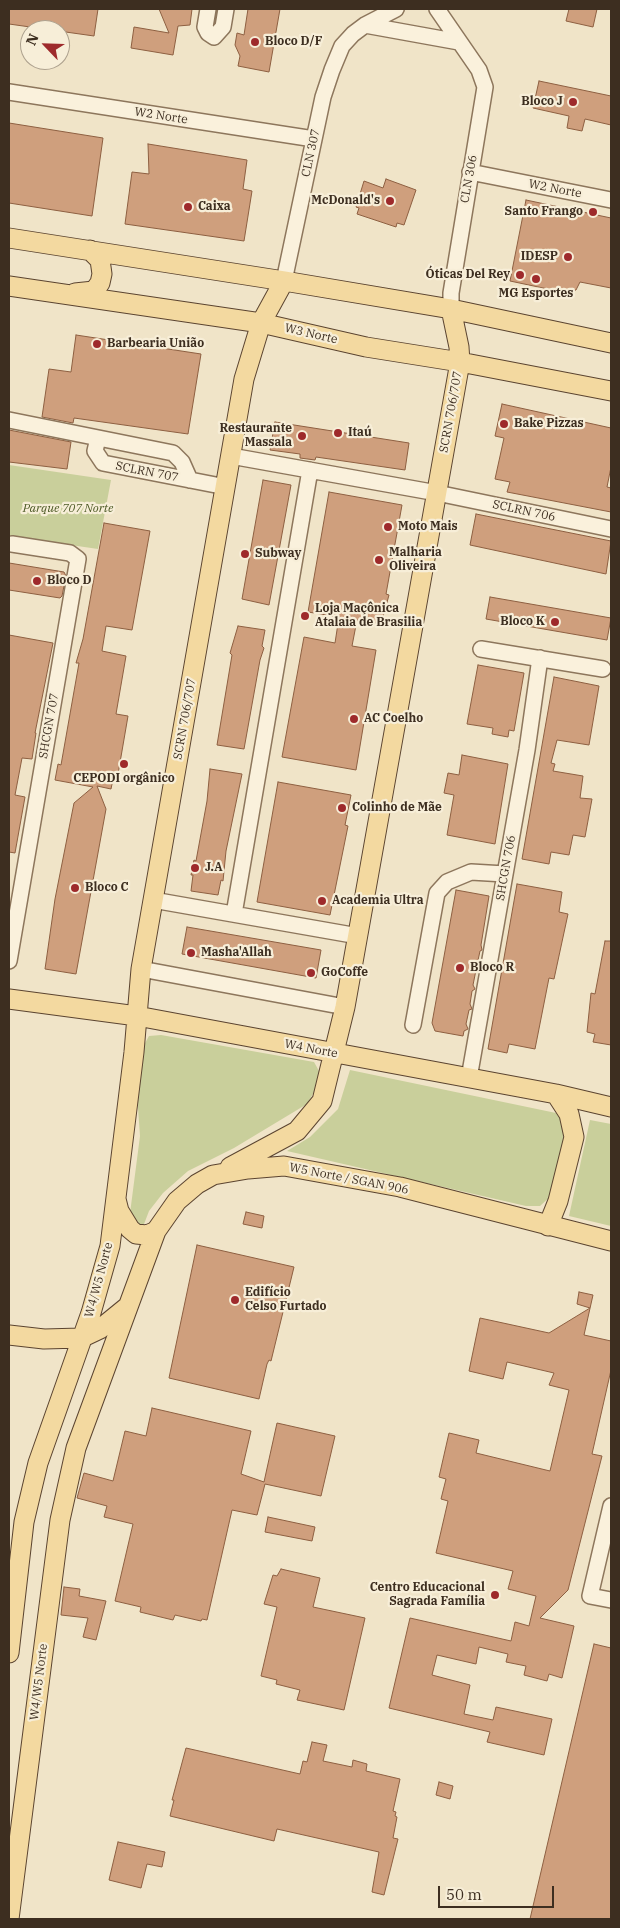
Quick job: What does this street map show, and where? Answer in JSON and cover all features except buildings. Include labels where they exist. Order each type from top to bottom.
[{"type":"main road","points":[[9,238],[284,281],[451,310],[611,343]]},
{"type":"main road","points":[[44,292],[88,293],[94,291],[100,283],[101,267],[100,260],[90,250]]},
{"type":"main road","name":"CLN 307","points":[[261,323],[284,281]]},
{"type":"main road","name":"W3 Norte","points":[[9,286],[261,323],[366,347],[460,362],[611,391]]},
{"type":"main road","name":"CLN 306","points":[[451,310],[459,347],[460,362]]},
{"type":"main road","name":"SCRN 706/707","points":[[153,900],[244,379],[261,323]]},
{"type":"main road","name":"SCRN 706/707","points":[[213,1175],[296,1131],[322,1101],[345,1008],[460,362]]},
{"type":"main road","name":"W4/W5 Norte","points":[[9,1652],[24,1522],[34,1480],[81,1338],[92,1313],[110,1246],[141,970],[153,900]]},
{"type":"main road","name":"W4 Norte","points":[[9,999],[137,1016],[556,1094],[611,1107]]},
{"type":"main road","points":[[548,1226],[558,1201],[574,1136],[569,1114],[556,1094]]},
{"type":"main road","name":"W5 Norte / SGAN 906","points":[[128,1306],[156,1231],[177,1201],[197,1184],[213,1175],[248,1169],[284,1166],[400,1187],[611,1241]]},
{"type":"main road","points":[[115,1198],[119,1212],[130,1229],[136,1234],[147,1236],[156,1231]]},
{"type":"main road","points":[[9,1335],[44,1339],[81,1338],[100,1329],[128,1306]]},
{"type":"main road","name":"W4/W5 Norte","points":[[9,1919],[60,1520],[76,1448],[128,1306]]},
{"type":"street","points":[[208,9],[206,28],[208,33],[214,37],[223,27],[226,9]]},
{"type":"street","name":"CLN 307","points":[[284,281],[323,97],[342,46],[365,25],[396,9]]},
{"type":"street","name":"CLN 306","points":[[437,9],[479,70],[485,87],[451,292],[451,310]]},
{"type":"street","points":[[365,25],[459,42]]},
{"type":"street","name":"W2 Norte","points":[[9,92],[314,139]]},
{"type":"street","name":"W2 Norte","points":[[470,172],[611,200]]},
{"type":"street","name":"SCLRN 707","points":[[9,420],[172,453],[182,462],[190,480]]},
{"type":"street","name":"SCLRN 707","points":[[98,438],[96,452],[103,462],[226,487]]},
{"type":"street","points":[[231,456],[437,493]]},
{"type":"street","points":[[234,914],[310,470]]},
{"type":"street","name":"SCLRN 706","points":[[437,493],[611,529]]},
{"type":"street","name":"SHCGN 707","points":[[9,961],[78,559],[70,553],[12,544]]},
{"type":"street","points":[[481,649],[603,669]]},
{"type":"street","name":"SHCGN 706","points":[[469,1078],[506,874],[535,700],[540,658]]},
{"type":"street","points":[[413,1025],[437,893],[447,882],[471,872],[506,874]]},
{"type":"street","points":[[153,900],[358,936]]},
{"type":"street","points":[[141,970],[345,1008]]},
{"type":"street","points":[[611,1506],[590,1596],[611,1600]]},
{"type":"green space","name":"Parque 707 Norte","points":[[9,465],[111,480],[98,549],[9,536]]},
{"type":"green space","points":[[161,1035],[314,1062],[319,1071],[318,1085],[307,1104],[234,1148],[188,1171],[163,1193],[149,1211],[141,1232],[129,1221],[140,1136],[137,1094],[144,1045],[149,1036]]},
{"type":"green space","points":[[350,1070],[556,1113],[564,1124],[565,1136],[552,1195],[540,1206],[526,1206],[287,1151],[310,1137],[338,1109]]},
{"type":"green space","points":[[590,1120],[611,1124],[611,1226],[569,1216]]},
{"type":"place","name":"Bloco D/F","points":[[255,42]]},
{"type":"place","name":"Bloco J","points":[[573,102]]},
{"type":"place","name":"McDonald's","points":[[390,201]]},
{"type":"place","name":"Caixa","points":[[188,207]]},
{"type":"place","name":"Santo Frango","points":[[593,212]]},
{"type":"place","name":"IDESP","points":[[568,257]]},
{"type":"place","name":"Óticas Del Rey","points":[[520,275]]},
{"type":"place","name":"MG Esportes","points":[[536,279]]},
{"type":"place","name":"Barbearia União","points":[[97,344]]},
{"type":"place","name":"Bake Pizzas","points":[[504,424]]},
{"type":"place","name":"Itaú","points":[[338,433]]},
{"type":"place","name":"Restaurante Massala","points":[[302,436]]},
{"type":"place","name":"Moto Mais","points":[[388,527]]},
{"type":"place","name":"Subway","points":[[245,554]]},
{"type":"place","name":"Malharia Oliveira","points":[[379,560]]},
{"type":"place","name":"Bloco D","points":[[37,581]]},
{"type":"place","name":"Loja Maçônica Atalaia de Brasilia","points":[[305,616]]},
{"type":"place","name":"Bloco K","points":[[555,622]]},
{"type":"place","name":"AC Coelho","points":[[354,719]]},
{"type":"place","name":"CEPODI orgânico","points":[[124,764]]},
{"type":"place","name":"Colinho de Mãe","points":[[342,808]]},
{"type":"place","name":"J.A","points":[[195,868]]},
{"type":"place","name":"Bloco C","points":[[75,888]]},
{"type":"place","name":"Academia Ultra","points":[[322,901]]},
{"type":"place","name":"Masha'Allah","points":[[191,953]]},
{"type":"place","name":"Bloco R","points":[[460,968]]},
{"type":"place","name":"GoCoffe","points":[[311,973]]},
{"type":"place","name":"Edifício Celso Furtado","points":[[235,1300]]},
{"type":"place","name":"Centro Educacional Sagrada Família","points":[[495,1595]]}]
